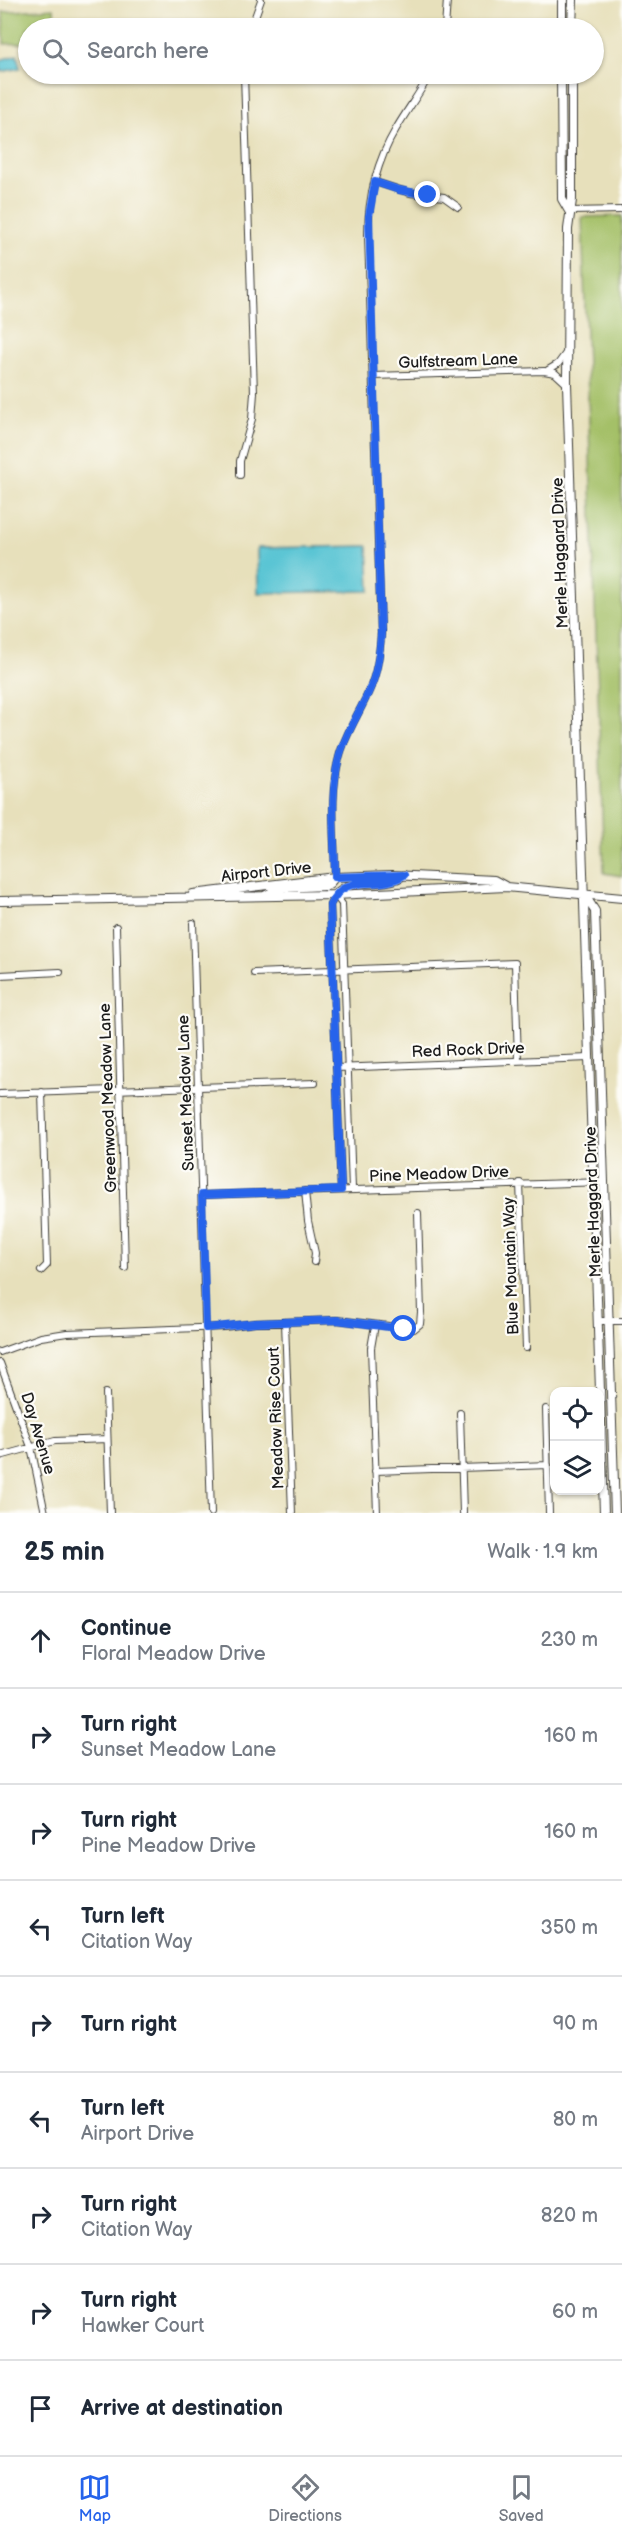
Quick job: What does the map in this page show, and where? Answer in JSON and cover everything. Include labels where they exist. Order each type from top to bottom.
[{"type":"main road","points":[[562,0],[562,18]]},
{"type":"main road","points":[[572,18],[573,0]]},
{"type":"main road","name":"Merle Haggard Drive","points":[[561,84],[562,199],[569,211]]},
{"type":"main road","name":"Merle Haggard Drive","points":[[572,84],[572,200],[569,211],[567,384],[584,894],[582,911],[604,1513]]},
{"type":"main road","points":[[335,895],[348,885],[394,882],[404,875]]},
{"type":"main road","name":"Airport Drive","points":[[171,898],[210,891],[335,877],[404,875],[494,880],[506,887]]},
{"type":"main road","points":[[262,897],[280,888],[325,885],[335,877]]},
{"type":"main road","name":"Airport Drive","points":[[0,901],[335,895],[506,887],[622,898]]},
{"type":"main road","name":"Merle Haggard Drive","points":[[584,894],[595,910],[615,1513]]},
{"type":"street","points":[[255,18],[261,0]]},
{"type":"street","points":[[446,18],[447,0]]},
{"type":"street","points":[[240,475],[240,460],[252,419],[254,393],[244,84]]},
{"type":"street","points":[[335,877],[334,792],[337,765],[348,732],[372,684],[381,644],[368,225],[375,182],[389,141],[424,84]]},
{"type":"street","points":[[375,182],[410,193],[444,196],[458,207]]},
{"type":"street","points":[[569,211],[622,210]]},
{"type":"street","points":[[544,370],[555,367],[561,361],[567,346]]},
{"type":"street","points":[[544,370],[555,373],[567,384]]},
{"type":"street","name":"Gulfstream Lane","points":[[373,376],[544,370]]},
{"type":"street","points":[[341,1190],[330,905],[335,895],[342,904],[352,1189]]},
{"type":"street","name":"Sunset Meadow Lane","points":[[193,923],[211,1513]]},
{"type":"street","name":"Greenwood Meadow Lane","points":[[116,927],[125,1268]]},
{"type":"street","points":[[254,972],[515,963],[518,1061]]},
{"type":"street","points":[[0,975],[60,972]]},
{"type":"street","name":"Red Rock Drive","points":[[336,1068],[589,1058]]},
{"type":"street","points":[[0,1094],[315,1083]]},
{"type":"street","points":[[41,1271],[46,1265],[42,1092]]},
{"type":"street","name":"Pine Meadow Drive","points":[[202,1195],[604,1182]]},
{"type":"street","name":"Blue Mountain Way","points":[[520,1183],[526,1348]]},
{"type":"street","points":[[305,1191],[308,1221],[315,1253],[314,1262]]},
{"type":"street","points":[[0,1352],[51,1334],[337,1320],[414,1329],[420,1324],[418,1213]]},
{"type":"street","points":[[597,1321],[622,1321]]},
{"type":"street","name":"Meadow Rise Court","points":[[285,1322],[292,1513]]},
{"type":"street","points":[[375,1325],[371,1348],[377,1513]]},
{"type":"street","name":"Day Avenue","points":[[0,1363],[32,1447],[45,1513]]},
{"type":"street","points":[[106,1393],[110,1513]]},
{"type":"street","points":[[546,1409],[549,1513]]},
{"type":"street","points":[[460,1413],[463,1513]]},
{"type":"street","points":[[0,1456],[55,1441],[107,1439]]},
{"type":"street","points":[[375,1471],[548,1465]]},
{"type":"green space","points":[[54,8],[54,18],[18,18],[18,43],[4,44],[3,12]]},
{"type":"green space","points":[[622,216],[622,876],[604,873],[582,217]]},
{"type":"water","points":[[17,55],[18,68],[1,72],[0,60]]},
{"type":"water","points":[[368,546],[370,591],[258,593],[257,548]]},
{"type":"route","points":[[404,1329],[343,1320],[255,1323],[206,1328],[202,1195],[341,1190],[330,905],[340,889],[348,885],[394,882],[404,875],[335,877],[334,792],[337,765],[348,732],[372,684],[380,654],[369,216],[375,182],[410,193],[428,195]]}]
